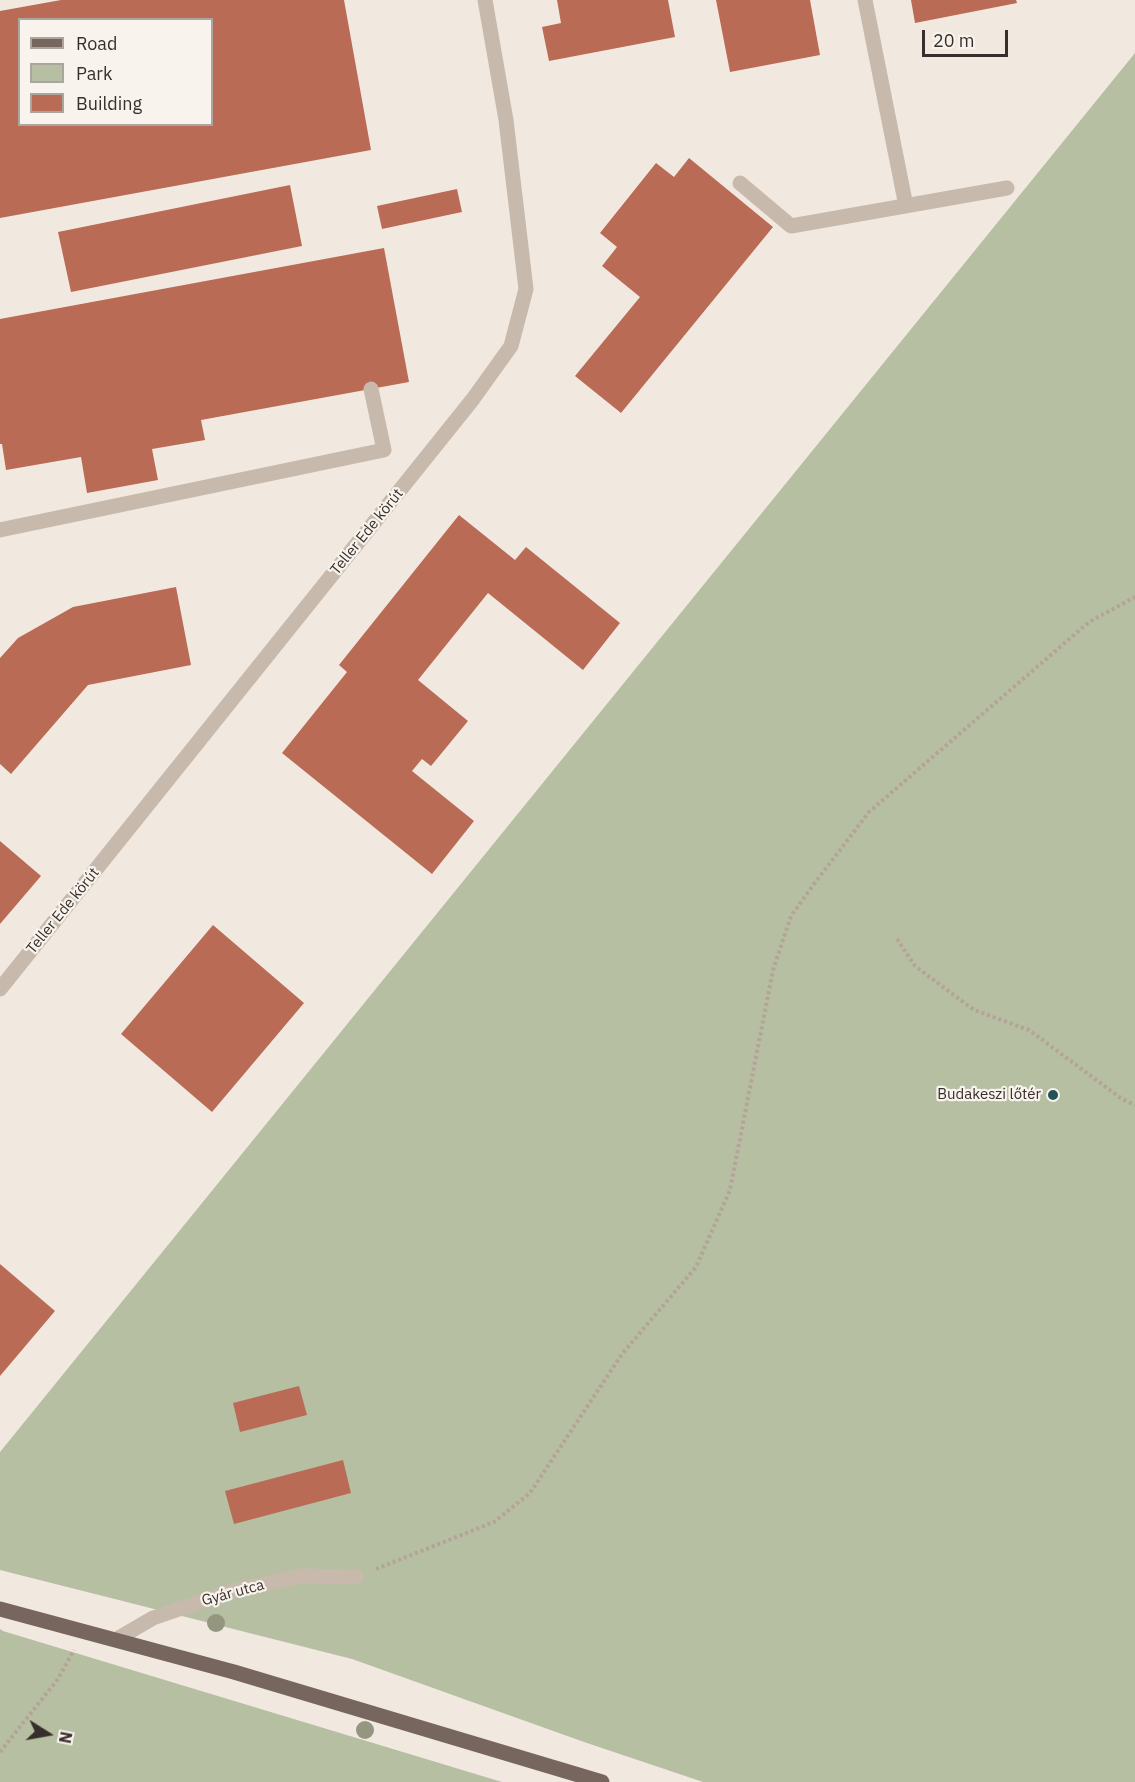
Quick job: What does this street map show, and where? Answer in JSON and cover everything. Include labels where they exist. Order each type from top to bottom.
[{"type":"main road","points":[[0,1609],[117,1639],[332,1700],[602,1782]]},
{"type":"street","name":"Teller Ede körút","points":[[0,989],[473,399],[511,346],[526,289],[506,120],[485,0]]},
{"type":"street","points":[[865,0],[906,206]]},
{"type":"street","points":[[740,183],[791,226],[1006,188]]},
{"type":"street","points":[[0,530],[384,450],[371,389]]},
{"type":"street","name":"Gyár utca","points":[[117,1639],[153,1618],[232,1591],[301,1576],[356,1577]]},
{"type":"path","points":[[356,1577],[494,1522],[530,1493],[622,1354],[696,1267],[730,1190],[773,970],[791,916],[869,813],[1089,622],[1135,597]]},
{"type":"path","points":[[897,939],[915,966],[974,1010],[1029,1030],[1122,1100],[1135,1105]]},
{"type":"path","points":[[0,1752],[58,1679],[84,1630]]},
{"type":"green space","points":[[1135,53],[1135,1782],[703,1782],[352,1659],[0,1570],[0,1452]]},
{"type":"green space","points":[[0,1629],[3,1631],[502,1782],[0,1782]]},
{"type":"building","points":[[61,0],[344,0],[371,150],[0,218],[0,11]]},
{"type":"building","points":[[557,0],[668,0],[675,37],[549,61],[542,27],[561,23]]},
{"type":"building","points":[[716,0],[810,0],[820,55],[730,72]]},
{"type":"building","points":[[911,0],[1016,0],[1017,3],[915,23]]},
{"type":"building","points":[[689,158],[773,227],[621,413],[575,376],[640,297],[602,266],[617,247],[600,233],[656,163],[674,177]]},
{"type":"building","points":[[290,185],[302,246],[71,292],[58,232]]},
{"type":"building","points":[[457,189],[462,212],[382,229],[377,206]]},
{"type":"building","points":[[384,248],[409,382],[201,420],[205,440],[152,449],[158,480],[87,493],[81,457],[6,470],[2,444],[0,444],[0,319]]},
{"type":"building","points":[[459,515],[515,560],[526,547],[620,623],[583,670],[488,593],[418,680],[468,721],[431,766],[422,759],[412,771],[474,821],[432,874],[282,753],[347,672],[339,665]]},
{"type":"building","points":[[176,587],[191,665],[88,685],[11,774],[0,764],[0,658],[18,638],[73,607]]},
{"type":"building","points":[[0,841],[41,876],[0,924]]},
{"type":"building","points":[[213,925],[304,1003],[212,1112],[121,1034]]},
{"type":"building","points":[[0,1264],[55,1311],[0,1376]]},
{"type":"building","points":[[299,1386],[307,1415],[240,1432],[233,1403]]},
{"type":"building","points":[[343,1460],[351,1493],[234,1524],[225,1491]]},
{"type":"place","name":"Budakeszi lőtér","points":[[1053,1095]]}]
